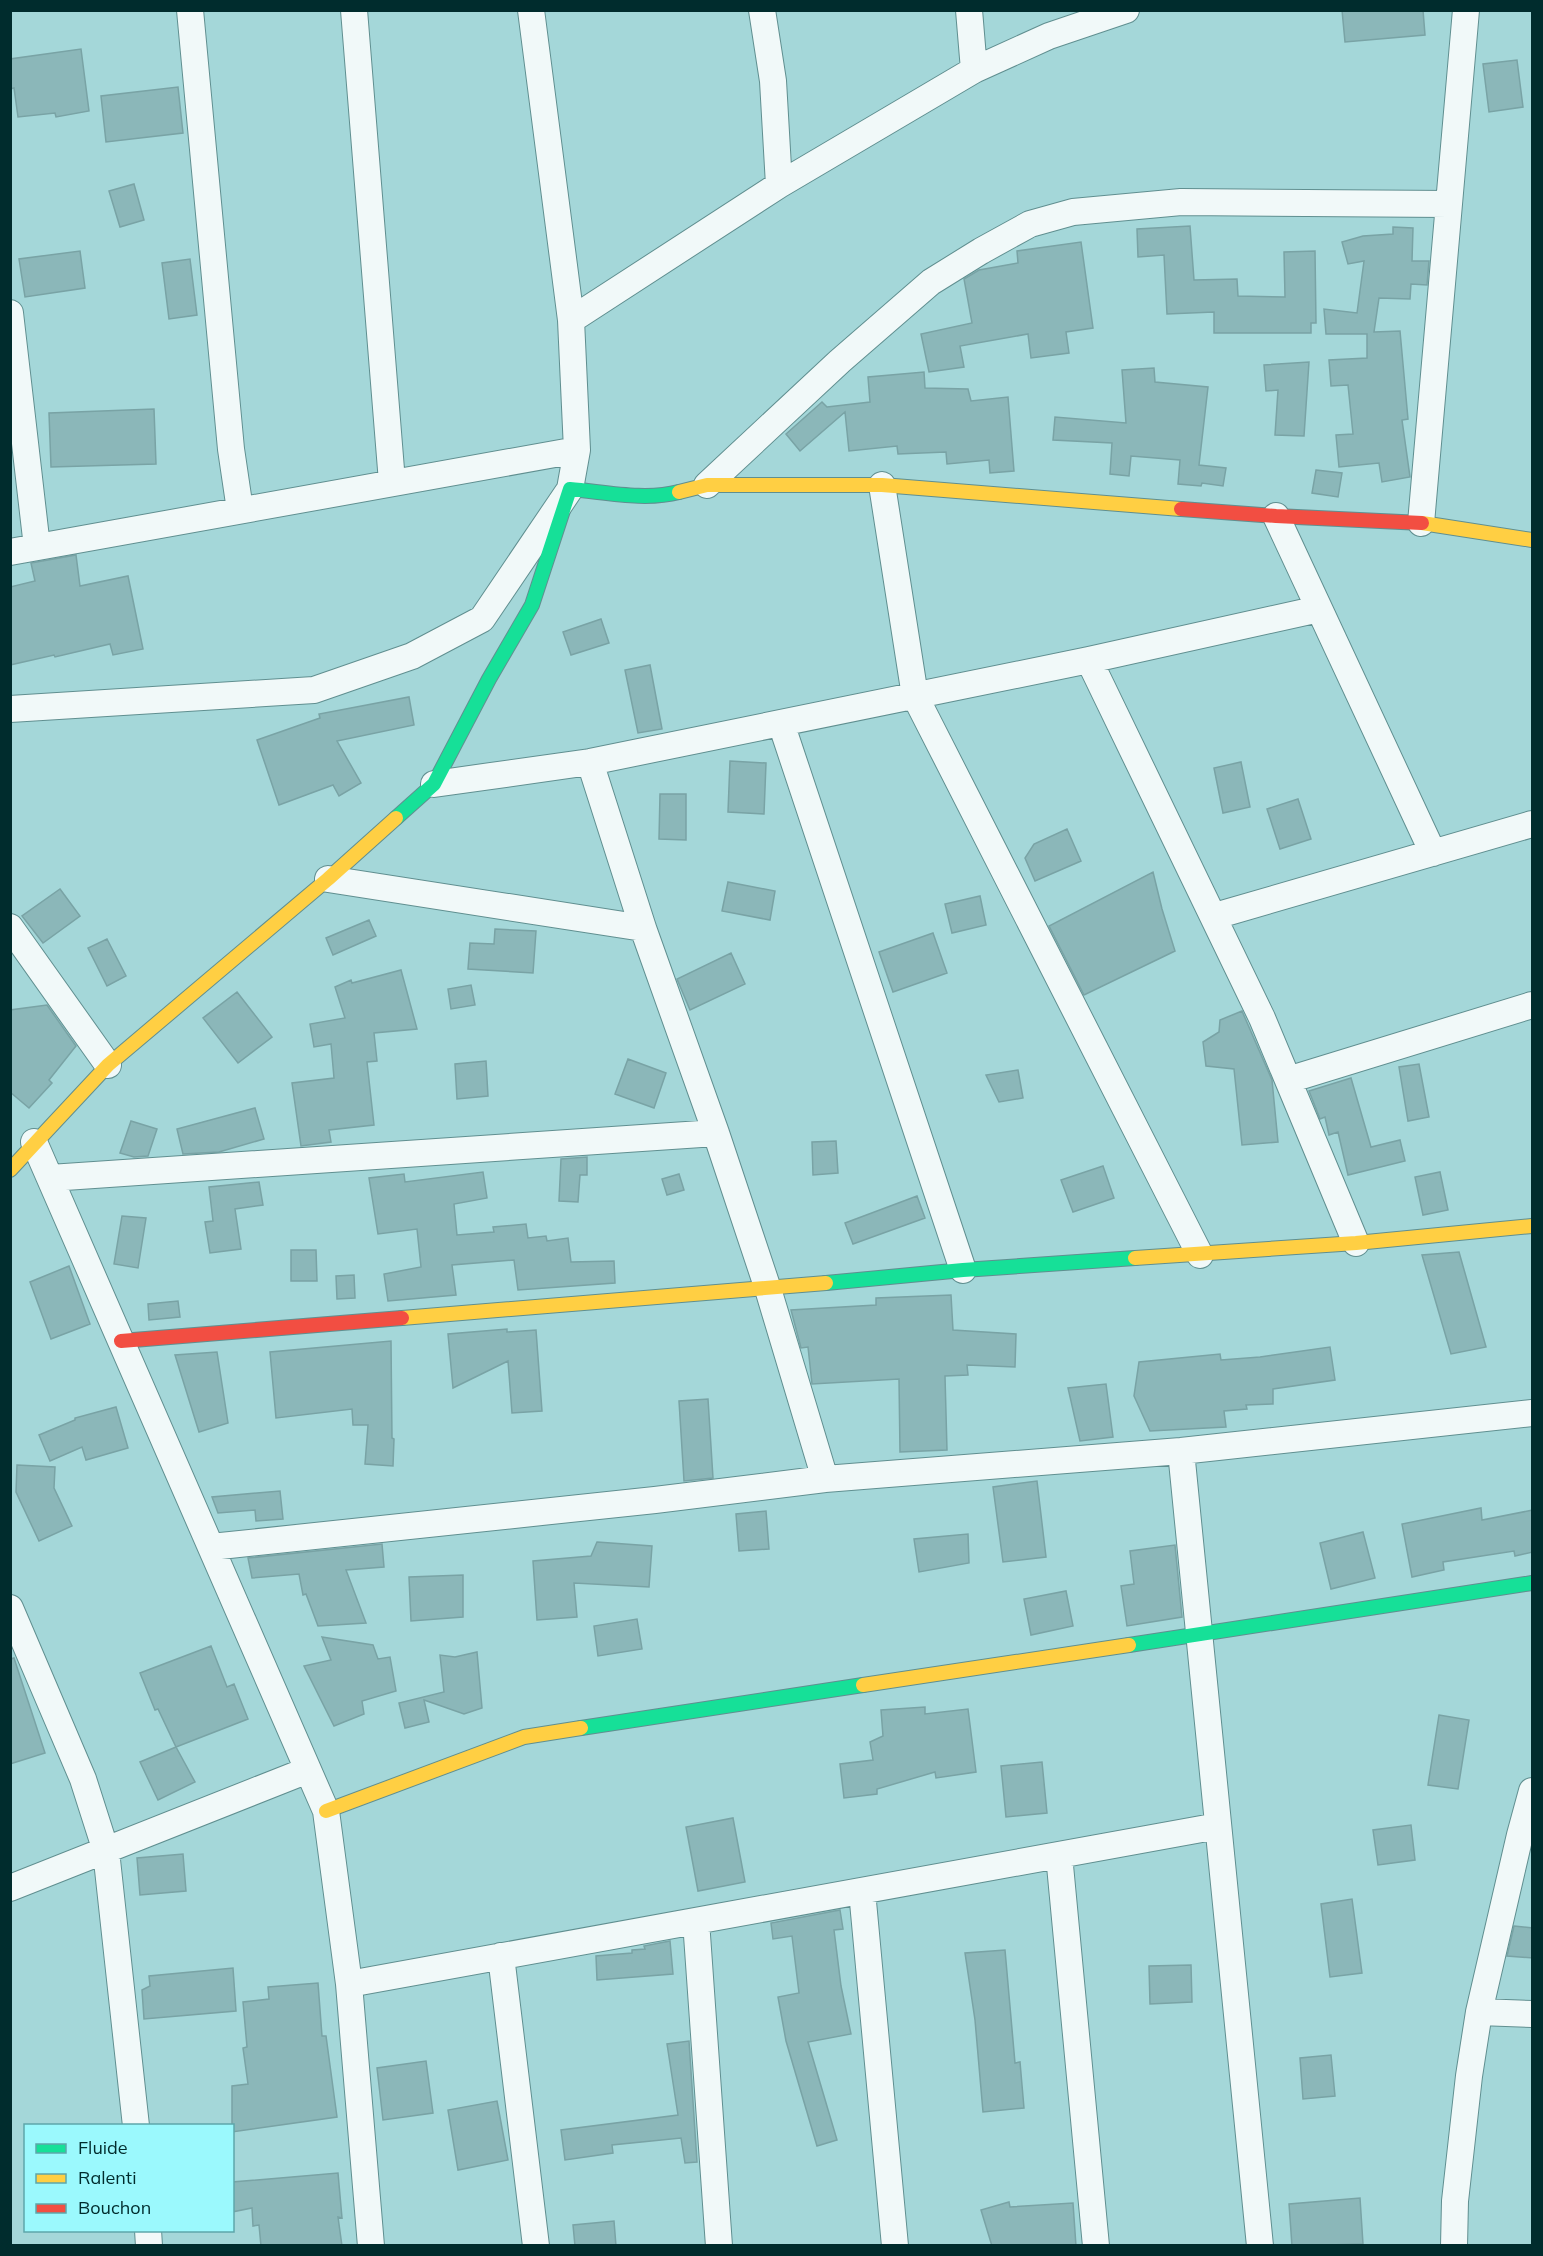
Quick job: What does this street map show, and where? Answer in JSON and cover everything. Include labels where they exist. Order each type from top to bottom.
[{"type":"street","points":[[190,10],[231,449],[240,510]]},
{"type":"street","points":[[354,10],[392,482]]},
{"type":"street","points":[[10,1170],[108,1065],[328,879],[434,784],[489,679],[532,605],[570,489],[577,450],[571,320],[531,10]]},
{"type":"street","points":[[762,10],[773,81],[779,185]]},
{"type":"street","points":[[969,10],[974,70]]},
{"type":"street","points":[[571,320],[779,185],[974,70],[1049,36],[1126,10]]},
{"type":"street","points":[[1421,523],[1466,10]]},
{"type":"street","points":[[707,485],[840,361],[931,282],[981,250],[1030,224],[1073,212],[1180,202],[1449,204]]},
{"type":"street","points":[[10,313],[37,547]]},
{"type":"street","points":[[10,552],[577,450]]},
{"type":"street","points":[[570,489],[621,494],[667,495],[707,485],[882,485],[1276,516],[1421,523],[1533,540]]},
{"type":"street","points":[[882,485],[915,696],[1200,1255]]},
{"type":"street","points":[[10,709],[314,690],[412,656],[482,619],[570,489]]},
{"type":"street","points":[[1276,516],[1433,853]]},
{"type":"street","points":[[434,784],[590,762],[1089,660],[1319,609]]},
{"type":"street","points":[[1089,660],[1215,916],[1262,1018],[1356,1243]]},
{"type":"street","points":[[781,723],[963,1270]]},
{"type":"street","points":[[590,762],[643,928],[716,1133],[768,1289],[825,1479]]},
{"type":"street","points":[[1215,916],[1533,824]]},
{"type":"street","points":[[328,879],[643,928]]},
{"type":"street","points":[[10,927],[108,1065]]},
{"type":"street","points":[[1288,1080],[1533,1005]]},
{"type":"street","points":[[50,1178],[716,1133]]},
{"type":"street","points":[[34,1142],[326,1810],[349,1984],[371,2246]]},
{"type":"street","points":[[121,1341],[768,1289],[963,1270],[1356,1243],[1533,1226]]},
{"type":"street","points":[[211,1547],[655,1500],[825,1479],[1181,1451],[1533,1413]]},
{"type":"street","points":[[1181,1451],[1260,2246]]},
{"type":"street","points":[[326,1810],[524,1737],[1533,1583]]},
{"type":"street","points":[[10,1608],[19,1650],[82,1779],[106,1851],[136,2124]]},
{"type":"street","points":[[10,1888],[308,1770]]},
{"type":"street","points":[[1454,2246],[1455,2201],[1469,2076],[1479,2012],[1526,1835],[1533,1791]]},
{"type":"street","points":[[349,1984],[1218,1826]]},
{"type":"street","points":[[1059,1855],[1096,2246]]},
{"type":"street","points":[[862,1891],[895,2246]]},
{"type":"street","points":[[696,1921],[719,2246]]},
{"type":"street","points":[[501,1956],[536,2246]]},
{"type":"street","points":[[1479,2012],[1533,2014]]},
{"type":"building","points":[[1342,10],[1423,10],[1425,35],[1345,42]]},
{"type":"building","points":[[81,49],[89,111],[56,117],[55,113],[18,117],[14,88],[10,89],[10,59]]},
{"type":"building","points":[[1517,60],[1523,107],[1489,112],[1483,64]]},
{"type":"building","points":[[178,87],[183,133],[106,142],[101,96]]},
{"type":"building","points":[[134,184],[144,220],[120,227],[109,191]]},
{"type":"building","points":[[1190,226],[1194,280],[1237,279],[1238,296],[1285,297],[1284,252],[1315,251],[1316,323],[1311,323],[1311,333],[1214,333],[1214,312],[1167,314],[1164,255],[1138,257],[1137,229]]},
{"type":"building","points":[[1393,227],[1413,228],[1412,261],[1429,261],[1427,285],[1411,284],[1410,299],[1379,298],[1374,332],[1400,331],[1408,419],[1402,420],[1410,477],[1382,482],[1379,463],[1339,467],[1336,435],[1353,434],[1348,385],[1331,386],[1329,360],[1367,358],[1367,334],[1326,334],[1324,309],[1357,313],[1364,261],[1348,264],[1342,242],[1363,236],[1393,234]]},
{"type":"building","points":[[1081,242],[1093,328],[1066,332],[1069,353],[1031,358],[1028,334],[960,346],[964,367],[929,372],[921,334],[972,323],[964,279],[979,270],[1018,263],[1017,251]]},
{"type":"building","points":[[80,251],[85,288],[25,297],[19,259]]},
{"type":"building","points":[[190,259],[197,315],[169,319],[162,263]]},
{"type":"building","points":[[1309,362],[1304,436],[1275,435],[1278,390],[1266,391],[1264,365]]},
{"type":"building","points":[[1154,368],[1155,382],[1208,387],[1199,465],[1226,468],[1223,486],[1202,483],[1201,486],[1178,484],[1180,460],[1131,456],[1129,476],[1110,474],[1112,443],[1053,440],[1055,417],[1126,423],[1122,370]]},
{"type":"building","points":[[924,372],[925,388],[968,389],[971,401],[1008,397],[1014,471],[990,473],[989,460],[947,464],[946,452],[898,454],[897,446],[849,451],[845,412],[800,451],[786,434],[822,402],[827,407],[870,402],[868,377]]},
{"type":"building","points":[[154,409],[156,464],[51,467],[49,413]]},
{"type":"building","points":[[1316,470],[1342,473],[1338,497],[1312,493]]},
{"type":"building","points":[[76,555],[80,586],[128,576],[143,649],[113,655],[110,644],[10,665],[10,587],[35,581],[31,563]]},
{"type":"building","points":[[601,619],[609,643],[571,655],[563,632]]},
{"type":"building","points":[[650,665],[662,729],[638,733],[625,670]]},
{"type":"building","points":[[409,697],[414,725],[337,741],[361,783],[339,796],[333,785],[279,805],[257,740],[320,718],[319,714]]},
{"type":"building","points":[[730,761],[766,763],[764,814],[728,812]]},
{"type":"building","points":[[1241,762],[1250,807],[1223,813],[1214,768]]},
{"type":"building","points":[[660,794],[686,794],[686,840],[659,839]]},
{"type":"building","points":[[1298,799],[1311,839],[1280,849],[1267,809]]},
{"type":"building","points":[[1067,829],[1081,861],[1035,881],[1025,858],[1034,844]]},
{"type":"building","points":[[1153,872],[1175,951],[1084,995],[1049,926]]},
{"type":"building","points":[[728,882],[775,891],[770,920],[722,911]]},
{"type":"building","points":[[60,889],[80,916],[43,943],[22,916]]},
{"type":"building","points":[[980,896],[986,925],[952,933],[945,904]]},
{"type":"building","points":[[369,920],[376,936],[333,955],[326,938]]},
{"type":"building","points":[[495,929],[536,931],[533,973],[468,969],[470,943],[494,944]]},
{"type":"building","points":[[933,933],[947,973],[893,992],[879,952]]},
{"type":"building","points":[[107,939],[126,976],[107,986],[88,948]]},
{"type":"building","points":[[731,953],[745,984],[690,1010],[677,979]]},
{"type":"building","points":[[401,970],[417,1029],[374,1033],[377,1061],[367,1062],[374,1125],[329,1130],[331,1142],[301,1146],[292,1083],[334,1078],[331,1044],[314,1047],[310,1024],[345,1018],[335,987],[351,980],[352,983]]},
{"type":"building","points":[[471,985],[475,1005],[451,1009],[448,989]]},
{"type":"building","points":[[237,992],[272,1037],[238,1063],[203,1018]]},
{"type":"building","points":[[47,1005],[76,1046],[49,1080],[52,1083],[29,1108],[10,1092],[10,1010]]},
{"type":"building","points":[[1242,1011],[1272,1080],[1278,1142],[1242,1145],[1234,1069],[1206,1066],[1203,1042],[1219,1032],[1220,1020]]},
{"type":"building","points":[[628,1059],[666,1073],[654,1108],[615,1094]]},
{"type":"building","points":[[486,1061],[488,1096],[457,1099],[455,1064]]},
{"type":"building","points":[[1419,1064],[1429,1117],[1408,1121],[1399,1067]]},
{"type":"building","points":[[1018,1070],[1023,1098],[999,1102],[986,1075]]},
{"type":"building","points":[[1351,1078],[1371,1147],[1400,1140],[1405,1161],[1348,1175],[1338,1132],[1329,1135],[1325,1117],[1320,1119],[1309,1091]]},
{"type":"building","points":[[255,1108],[264,1139],[219,1152],[183,1154],[177,1129]]},
{"type":"building","points":[[131,1121],[157,1129],[148,1156],[134,1157],[120,1153]]},
{"type":"building","points":[[836,1141],[838,1173],[813,1175],[812,1142]]},
{"type":"building","points":[[587,1157],[587,1175],[580,1175],[578,1202],[559,1201],[561,1159]]},
{"type":"building","points":[[1103,1166],[1114,1198],[1073,1212],[1061,1180]]},
{"type":"building","points":[[483,1172],[487,1198],[454,1204],[457,1235],[494,1232],[493,1227],[526,1224],[528,1238],[546,1236],[547,1241],[568,1238],[571,1262],[614,1261],[615,1283],[518,1290],[514,1260],[452,1265],[456,1295],[388,1301],[384,1274],[421,1267],[417,1229],[378,1234],[369,1178],[404,1174],[405,1182]]},
{"type":"building","points":[[1440,1172],[1448,1210],[1423,1215],[1415,1177]]},
{"type":"building","points":[[679,1174],[684,1190],[667,1195],[662,1179]]},
{"type":"building","points":[[259,1182],[263,1205],[235,1209],[241,1249],[210,1253],[205,1222],[213,1221],[209,1187]]},
{"type":"building","points":[[917,1196],[925,1218],[853,1244],[845,1223]]},
{"type":"building","points":[[122,1216],[146,1218],[138,1268],[114,1264]]},
{"type":"building","points":[[291,1250],[316,1250],[317,1281],[291,1281]]},
{"type":"building","points":[[1459,1252],[1486,1347],[1451,1354],[1422,1255]]},
{"type":"building","points":[[69,1266],[90,1324],[51,1339],[30,1282]]},
{"type":"building","points":[[354,1275],[355,1298],[337,1299],[336,1276]]},
{"type":"building","points":[[951,1295],[953,1330],[1016,1334],[1015,1367],[967,1365],[968,1375],[945,1376],[947,1450],[900,1452],[899,1379],[812,1384],[808,1347],[801,1348],[791,1310],[876,1305],[876,1298]]},
{"type":"building","points":[[178,1301],[180,1317],[149,1320],[148,1304]]},
{"type":"building","points":[[507,1329],[507,1332],[536,1330],[542,1411],[512,1413],[508,1361],[453,1388],[448,1334]]},
{"type":"building","points":[[391,1341],[393,1466],[365,1464],[368,1425],[353,1425],[352,1409],[276,1418],[270,1352]]},
{"type":"building","points":[[1330,1347],[1335,1380],[1273,1389],[1273,1404],[1246,1405],[1247,1409],[1224,1411],[1226,1427],[1150,1431],[1134,1396],[1139,1362],[1220,1354],[1221,1360],[1260,1357]]},
{"type":"building","points":[[217,1352],[228,1423],[199,1432],[175,1355]]},
{"type":"building","points":[[1106,1384],[1113,1437],[1080,1441],[1068,1388]]},
{"type":"building","points":[[708,1399],[713,1478],[684,1481],[679,1401]]},
{"type":"building","points":[[116,1407],[128,1448],[86,1460],[82,1447],[50,1461],[39,1435],[75,1420],[75,1418]]},
{"type":"building","points":[[17,1465],[55,1467],[54,1488],[72,1526],[39,1541],[16,1492]]},
{"type":"building","points":[[1037,1481],[1046,1557],[1003,1562],[993,1487]]},
{"type":"building","points":[[280,1491],[283,1519],[256,1521],[255,1510],[218,1513],[212,1497]]},
{"type":"building","points":[[1481,1508],[1482,1520],[1533,1510],[1533,1552],[1515,1556],[1514,1551],[1443,1562],[1444,1570],[1412,1577],[1402,1524]]},
{"type":"building","points":[[766,1511],[769,1549],[739,1551],[736,1514]]},
{"type":"building","points":[[1363,1532],[1375,1578],[1331,1589],[1320,1543]]},
{"type":"building","points":[[968,1534],[969,1563],[919,1572],[914,1539]]},
{"type":"building","points":[[597,1542],[652,1546],[649,1587],[574,1583],[577,1617],[537,1620],[533,1561],[591,1556]]},
{"type":"building","points":[[382,1544],[384,1567],[346,1570],[366,1623],[318,1626],[306,1594],[303,1595],[299,1574],[252,1578],[248,1558]]},
{"type":"building","points":[[1175,1545],[1182,1617],[1127,1626],[1121,1586],[1134,1584],[1130,1551]]},
{"type":"building","points":[[463,1575],[463,1617],[411,1621],[409,1577]]},
{"type":"building","points":[[1066,1591],[1073,1626],[1031,1635],[1024,1599]]},
{"type":"building","points":[[637,1619],[642,1649],[598,1656],[594,1626]]},
{"type":"building","points":[[322,1637],[373,1645],[378,1659],[390,1657],[396,1691],[362,1701],[364,1714],[334,1726],[304,1666],[331,1660]]},
{"type":"building","points":[[211,1646],[227,1687],[234,1684],[248,1719],[176,1747],[158,1709],[155,1710],[140,1673]]},
{"type":"building","points":[[477,1652],[482,1708],[464,1714],[424,1700],[429,1722],[405,1728],[399,1703],[444,1692],[440,1655],[455,1657]]},
{"type":"building","points":[[14,1658],[45,1753],[10,1764],[10,1659]]},
{"type":"building","points":[[925,1707],[925,1714],[968,1709],[976,1772],[936,1778],[935,1772],[877,1789],[877,1794],[844,1798],[840,1764],[873,1760],[870,1742],[883,1736],[881,1710]]},
{"type":"building","points":[[1439,1715],[1469,1720],[1458,1789],[1428,1785]]},
{"type":"building","points":[[176,1747],[195,1782],[158,1800],[140,1762]]},
{"type":"building","points":[[1042,1762],[1047,1813],[1006,1817],[1001,1766]]},
{"type":"building","points":[[733,1818],[745,1882],[698,1891],[686,1827]]},
{"type":"building","points":[[1411,1825],[1415,1860],[1378,1865],[1373,1830]]},
{"type":"building","points":[[183,1854],[186,1891],[140,1895],[137,1858]]},
{"type":"building","points":[[1352,1899],[1362,1973],[1330,1977],[1321,1904]]},
{"type":"building","points":[[840,1910],[843,1929],[834,1930],[841,1986],[851,2034],[808,2042],[837,2140],[817,2146],[786,2041],[778,1997],[799,1993],[792,1936],[773,1939],[771,1923]]},
{"type":"building","points":[[1514,1926],[1533,1928],[1533,1958],[1507,1956]]},
{"type":"building","points":[[670,1941],[673,1974],[597,1980],[596,1956],[632,1953],[632,1950],[645,1949],[644,1946]]},
{"type":"building","points":[[1005,1950],[1015,2063],[1020,2062],[1024,2108],[983,2112],[975,2020],[965,1953]]},
{"type":"building","points":[[1191,1965],[1192,2002],[1150,2004],[1149,1966]]},
{"type":"building","points":[[233,1968],[236,2011],[144,2019],[142,1990],[150,1986],[149,1976]]},
{"type":"building","points":[[318,1983],[322,2036],[326,2036],[337,2117],[234,2132],[232,2086],[248,2084],[243,2048],[247,2047],[243,2002],[269,1999],[268,1987]]},
{"type":"building","points":[[689,2041],[697,2162],[685,2163],[681,2138],[612,2145],[613,2153],[565,2160],[561,2130],[678,2115],[667,2044]]},
{"type":"building","points":[[1331,2055],[1335,2096],[1303,2099],[1300,2058]]},
{"type":"building","points":[[426,2061],[433,2113],[383,2120],[377,2068]]},
{"type":"building","points":[[497,2101],[508,2160],[458,2170],[448,2110]]},
{"type":"building","points":[[338,2173],[342,2218],[338,2217],[342,2246],[261,2246],[259,2225],[253,2226],[252,2208],[234,2212],[234,2182]]},
{"type":"building","points":[[1360,2198],[1363,2244],[1292,2246],[1289,2204]]},
{"type":"building","points":[[1009,2202],[1010,2207],[1073,2203],[1076,2246],[992,2246],[981,2210]]},
{"type":"building","points":[[614,2221],[616,2246],[575,2246],[573,2225]]},
{"type":"traffic: fast","points":[[396,818],[434,784],[489,679],[532,605],[570,489],[639,496],[679,492]]},
{"type":"traffic: fast","points":[[826,1283],[963,1270],[1135,1258]]},
{"type":"traffic: fast","points":[[1129,1645],[1532,1583]]},
{"type":"traffic: fast","points":[[581,1728],[863,1685]]},
{"type":"traffic: slow","points":[[679,492],[707,485],[882,485],[1181,509]]},
{"type":"traffic: slow","points":[[1422,523],[1532,540]]},
{"type":"traffic: slow","points":[[10,1170],[108,1065],[328,879],[396,818]]},
{"type":"traffic: slow","points":[[1135,1258],[1356,1243],[1532,1226]]},
{"type":"traffic: slow","points":[[402,1318],[826,1283]]},
{"type":"traffic: slow","points":[[863,1685],[1129,1645]]},
{"type":"traffic: slow","points":[[326,1811],[524,1737],[581,1728]]},
{"type":"traffic: jam","points":[[1181,509],[1422,523]]},
{"type":"traffic: jam","points":[[121,1341],[402,1318]]}]
